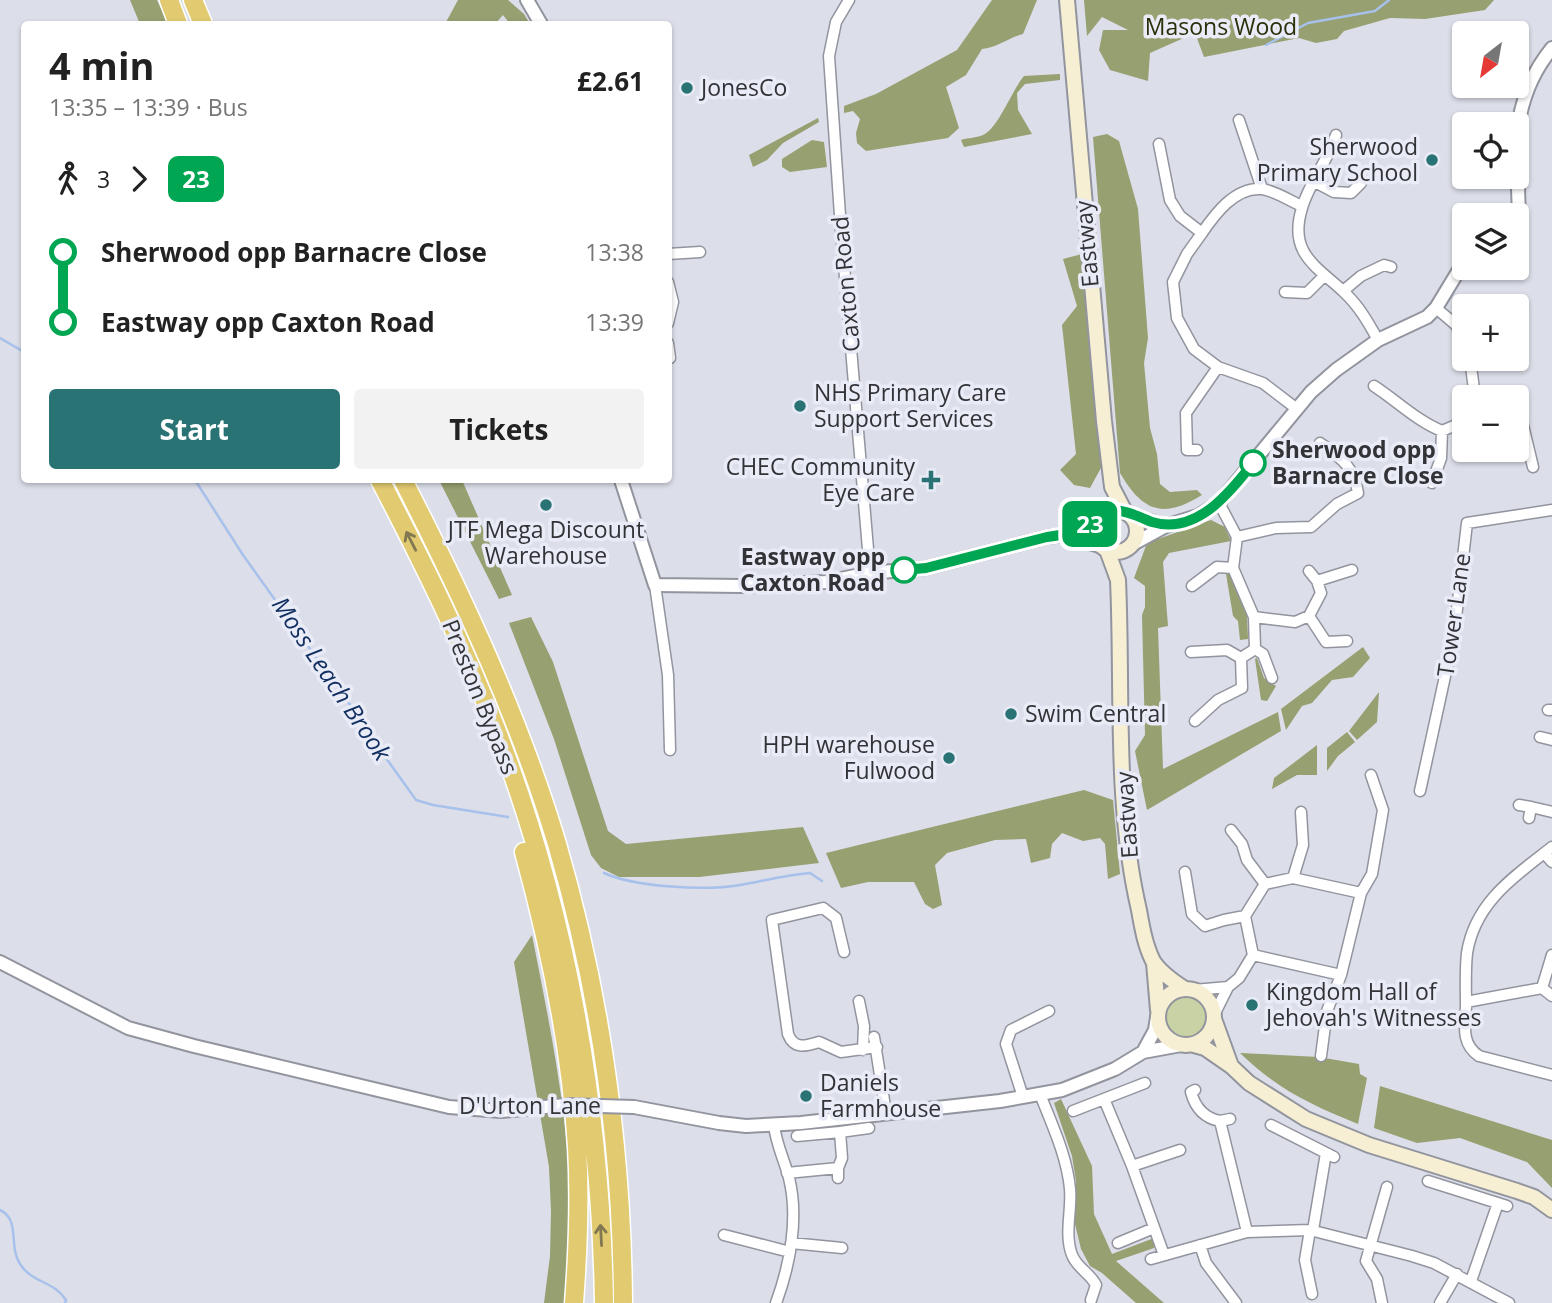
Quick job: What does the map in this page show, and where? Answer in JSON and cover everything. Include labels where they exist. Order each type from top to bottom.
[{"type":"highway","points":[[169,0],[177,21]]},
{"type":"highway","points":[[194,0],[202,21]]},
{"type":"highway","name":"Preston Bypass","points":[[381,483],[441,603],[506,757],[525,812],[555,925]]},
{"type":"highway","points":[[404,483],[479,634],[520,737],[557,844],[589,977],[608,1092],[619,1208],[623,1303]]},
{"type":"highway","points":[[416,483],[489,631],[517,696],[570,854],[600,976],[618,1091],[630,1220],[634,1303]]},
{"type":"highway","points":[[441,603],[513,816],[535,894],[559,1012],[577,1144],[576,1303]]},
{"type":"highway","points":[[555,925],[583,1144],[584,1231],[576,1303]]},
{"type":"highway","points":[[555,925],[574,1010],[588,1096],[600,1220],[604,1303]]},
{"type":"main road","name":"Eastway","points":[[1067,0],[1086,236],[1112,487],[1126,513]]},
{"type":"main road","name":"Eastway","points":[[1101,518],[1112,487]]},
{"type":"main road","points":[[1112,511],[1126,513],[1136,524],[1137,531],[1131,546],[1118,552],[1105,548],[1096,537],[1096,525],[1101,518],[1112,511]]},
{"type":"main road","name":"Eastway","points":[[1118,580],[1131,546]]},
{"type":"main road","name":"Eastway","points":[[1105,548],[1118,580],[1125,823],[1132,882],[1146,944],[1154,963],[1158,1014]]},
{"type":"main road","points":[[1154,963],[1169,978],[1208,999],[1231,1066]]},
{"type":"main road","points":[[1189,989],[1168,995],[1158,1014],[1162,1032],[1173,1043],[1205,1048],[1249,1083],[1306,1119],[1369,1145],[1534,1197],[1552,1198]]},
{"type":"main road","points":[[1187,1045],[1210,1032],[1214,1017]]},
{"type":"main road","points":[[1534,1197],[1552,1210]]},
{"type":"street","points":[[527,0],[539,21]]},
{"type":"street","name":"Caxton Road","points":[[849,0],[836,22],[829,56],[870,573]]},
{"type":"street","points":[[1520,112],[1527,87],[1541,61],[1552,48]]},
{"type":"street","points":[[1239,120],[1262,189]]},
{"type":"street","points":[[1336,135],[1302,206],[1299,239],[1307,256],[1324,276],[1362,311],[1378,340]]},
{"type":"street","points":[[1160,144],[1170,200],[1180,216],[1202,233]]},
{"type":"street","points":[[1315,182],[1334,192],[1351,193],[1361,183]]},
{"type":"street","points":[[1297,409],[1263,383],[1218,367],[1194,349],[1177,318],[1173,282],[1187,254],[1227,202],[1246,192],[1262,189],[1302,206]]},
{"type":"street","points":[[672,254],[700,252]]},
{"type":"street","points":[[1343,291],[1361,276],[1384,265],[1391,267]]},
{"type":"street","points":[[1285,292],[1307,293],[1324,276]]},
{"type":"street","points":[[1131,546],[1166,526],[1198,516],[1220,503],[1297,409],[1336,370],[1378,340],[1415,324],[1436,308],[1453,280]]},
{"type":"street","points":[[1436,308],[1452,322]]},
{"type":"street","points":[[1196,450],[1187,450],[1186,413],[1218,367]]},
{"type":"street","points":[[1374,386],[1401,404],[1422,423],[1442,431],[1452,427]]},
{"type":"street","points":[[1432,483],[1441,458],[1442,431]]},
{"type":"street","points":[[1237,537],[1276,528],[1311,527],[1337,504],[1358,492],[1356,476],[1339,457],[1320,443]]},
{"type":"street","points":[[1529,450],[1533,467]]},
{"type":"street","points":[[622,483],[655,584],[668,675],[670,750]]},
{"type":"street","points":[[1220,503],[1237,537],[1233,568],[1254,617],[1255,649]]},
{"type":"street","name":"Tower Lane","points":[[1420,791],[1454,635],[1467,523],[1552,510]]},
{"type":"street","points":[[1126,513],[1166,526]]},
{"type":"street","points":[[655,584],[788,585],[926,568],[1064,535],[1101,518]]},
{"type":"street","points":[[1064,535],[1105,548]]},
{"type":"street","points":[[1192,586],[1217,567],[1233,568]]},
{"type":"street","points":[[1317,580],[1352,570]]},
{"type":"street","points":[[1254,617],[1295,622],[1309,616],[1321,593],[1317,580],[1309,571]]},
{"type":"street","points":[[1309,616],[1326,642],[1347,640]]},
{"type":"street","points":[[1241,658],[1255,649]]},
{"type":"street","points":[[1255,649],[1263,654],[1272,678]]},
{"type":"street","points":[[1191,652],[1227,650],[1241,658]]},
{"type":"street","points":[[1195,721],[1218,700],[1242,688],[1241,658]]},
{"type":"street","points":[[1540,737],[1552,740]]},
{"type":"street","points":[[1321,1056],[1327,1011],[1341,975],[1361,893],[1372,874],[1382,810],[1371,775]]},
{"type":"street","points":[[1519,805],[1530,813],[1552,812]]},
{"type":"street","points":[[1293,878],[1303,845],[1301,812]]},
{"type":"street","points":[[1231,830],[1242,844],[1247,860],[1265,884]]},
{"type":"street","points":[[1552,862],[1548,850],[1500,888],[1482,914],[1468,952],[1465,1036],[1474,1053],[1484,1058],[1552,1075]]},
{"type":"street","points":[[1185,872],[1192,915],[1205,926],[1245,916]]},
{"type":"street","points":[[1214,1017],[1228,987],[1239,978],[1253,955],[1245,916],[1265,884],[1293,878],[1361,893]]},
{"type":"street","points":[[844,952],[836,919],[823,908],[772,919],[789,1039],[803,1046],[819,1042],[841,1052],[863,1050],[876,1042],[886,1113]]},
{"type":"street","points":[[1253,955],[1341,975]]},
{"type":"street","points":[[1542,988],[1552,955]]},
{"type":"street","name":"D'Urton Lane","points":[[0,962],[128,1028],[393,1095],[458,1108],[501,1111],[566,1105],[634,1107],[719,1124],[774,1125],[1040,1094],[1068,1088],[1115,1069],[1143,1052],[1187,1045]]},
{"type":"street","points":[[1189,989],[1228,987]]},
{"type":"street","points":[[1466,1002],[1542,988],[1552,996]]},
{"type":"street","points":[[859,1000],[864,1026],[863,1050]]},
{"type":"street","points":[[1023,1097],[1006,1044],[1011,1030],[1049,1012]]},
{"type":"street","points":[[1143,1052],[1155,1030],[1158,1014]]},
{"type":"street","points":[[1073,1111],[1145,1083]]},
{"type":"street","points":[[1195,1090],[1191,1092],[1203,1114],[1225,1120],[1247,1232]]},
{"type":"street","points":[[1040,1094],[1068,1174],[1071,1254],[1077,1265],[1092,1277],[1093,1299]]},
{"type":"street","points":[[1104,1099],[1164,1255]]},
{"type":"street","points":[[774,1125],[792,1198],[791,1247],[787,1271],[776,1303]]},
{"type":"street","points":[[1271,1125],[1330,1155],[1305,1260],[1312,1294]]},
{"type":"street","points":[[797,1136],[869,1128]]},
{"type":"street","points":[[787,1173],[838,1173],[842,1158],[840,1132]]},
{"type":"street","points":[[1132,1166],[1180,1150]]},
{"type":"street","points":[[1428,1181],[1503,1205],[1471,1281]]},
{"type":"street","points":[[1382,1303],[1377,1279],[1366,1261],[1387,1187]]},
{"type":"street","points":[[1118,1242],[1154,1228]]},
{"type":"street","points":[[1151,1259],[1247,1232],[1311,1230],[1412,1255],[1457,1274],[1509,1303]]},
{"type":"street","points":[[723,1235],[791,1247],[842,1248]]},
{"type":"street","points":[[1200,1245],[1206,1263],[1236,1303]]},
{"type":"street","points":[[1440,1303],[1457,1274]]},
{"type":"green space","points":[[130,0],[157,0],[167,21],[139,21]]},
{"type":"green space","points":[[458,0],[508,0],[528,21],[508,21],[503,15],[498,21],[447,21]]},
{"type":"green space","points":[[992,0],[1037,0],[1023,34],[982,49],[966,75],[946,87],[959,128],[948,138],[866,151],[857,143],[856,133],[860,119],[853,111],[844,113],[844,106],[876,94],[957,50]]},
{"type":"green space","name":"Masons Wood","points":[[1084,0],[1494,0],[1485,10],[1425,19],[1390,18],[1344,31],[1337,39],[1316,43],[1299,38],[1204,57],[1195,33],[1150,53],[1148,81],[1110,70],[1099,50],[1103,30],[1128,30],[1102,17],[1087,36]]},
{"type":"green space","points":[[1060,74],[1060,80],[1025,84],[1017,93],[1018,110],[1032,134],[964,147],[961,140],[989,131],[1024,76]]},
{"type":"green space","points":[[818,118],[819,122],[783,143],[767,160],[753,167],[749,155]]},
{"type":"green space","points":[[1107,134],[1119,141],[1138,209],[1148,338],[1144,363],[1150,428],[1157,454],[1160,484],[1170,492],[1197,490],[1202,495],[1188,503],[1165,509],[1155,508],[1137,496],[1120,473],[1093,137]]},
{"type":"green space","points":[[812,140],[824,142],[827,167],[790,172],[782,167],[782,159]]},
{"type":"green space","points":[[1082,254],[1102,466],[1090,488],[1074,485],[1060,470],[1076,454],[1062,325],[1077,306],[1063,259]]},
{"type":"green space","points":[[441,483],[463,483],[512,595],[499,599]]},
{"type":"green space","points":[[1211,520],[1225,527],[1231,541],[1169,553],[1163,562],[1168,626],[1158,628],[1163,769],[1278,712],[1281,731],[1147,810],[1135,751],[1145,735],[1142,615],[1145,607],[1145,586],[1134,578],[1147,543]]},
{"type":"green space","points":[[1231,573],[1247,614],[1248,639],[1240,640],[1238,621],[1233,616],[1226,574]]},
{"type":"green space","points":[[531,617],[553,662],[608,831],[626,844],[803,827],[819,863],[699,877],[619,877],[601,868],[591,855],[554,739],[509,623]]},
{"type":"green space","points":[[1363,647],[1370,658],[1353,677],[1332,680],[1312,703],[1302,706],[1286,730],[1281,709]]},
{"type":"green space","points":[[1257,658],[1264,678],[1276,686],[1267,701],[1261,700]]},
{"type":"green space","points":[[1379,692],[1377,722],[1357,740],[1349,731]]},
{"type":"green space","points":[[1347,732],[1355,742],[1338,756],[1327,771],[1327,748]]},
{"type":"green space","points":[[1317,745],[1317,775],[1297,775],[1272,789],[1274,778]]},
{"type":"green space","points":[[1084,790],[1113,800],[1120,874],[1108,879],[1105,844],[1100,838],[1083,841],[1062,833],[1052,844],[1050,858],[1031,863],[1026,839],[995,840],[947,853],[935,865],[942,905],[933,909],[925,904],[914,882],[868,882],[841,888],[826,853]]},
{"type":"green space","points":[[532,935],[559,1081],[568,1154],[570,1228],[564,1303],[544,1303],[550,1256],[549,1167],[514,962]]},
{"type":"green space","points":[[1187,994],[1203,1000],[1209,1016],[1203,1032],[1187,1038],[1171,1032],[1165,1016],[1171,1000]]},
{"type":"green space","points":[[1240,1053],[1319,1057],[1359,1064],[1360,1074],[1367,1078],[1358,1124],[1295,1095],[1267,1077]]},
{"type":"green space","points":[[1380,1086],[1552,1140],[1552,1188],[1527,1162],[1460,1138],[1417,1143],[1374,1128]]},
{"type":"green space","points":[[1061,1099],[1092,1166],[1094,1214],[1112,1254],[1154,1238],[1154,1248],[1116,1261],[1164,1303],[1136,1303],[1090,1266],[1081,1249],[1074,1220],[1076,1181],[1072,1156],[1054,1103]]},
{"type":"waterway","points":[[1266,45],[1308,23],[1375,11],[1389,0]]},
{"type":"waterway","name":"Moss Leach Brook","points":[[0,338],[21,350]]},
{"type":"waterway","name":"Moss Leach Brook","points":[[197,483],[243,555],[363,723],[365,734],[371,737],[416,800],[508,817]]},
{"type":"waterway","name":"Moss Leach Brook","points":[[604,873],[633,882],[690,888],[726,887],[810,873],[822,881]]},
{"type":"waterway","points":[[0,1210],[10,1220],[20,1264],[31,1275],[61,1294],[66,1300],[65,1303]]},
{"type":"bus line","name":"23","points":[[904,570],[926,568],[1064,535],[1099,520],[1112,511],[1125,512],[1166,526],[1186,521],[1220,503],[1253,463]]},
{"type":"place","name":"JonesCo","points":[[687,88]]},
{"type":"place","name":"Sherwood Primary School","points":[[1432,160]]},
{"type":"place","name":"NHS Primary Care Support Services","points":[[800,406]]},
{"type":"place","name":"Sherwood opp Barnacre Close","points":[[1253,463]]},
{"type":"place","name":"CHEC Community Eye Care","points":[[931,480]]},
{"type":"place","name":"JTF Mega Discount Warehouse","points":[[546,505]]},
{"type":"place","name":"Eastway opp Caxton Road","points":[[904,570]]},
{"type":"place","name":"Swim Central","points":[[1011,714]]},
{"type":"place","name":"HPH warehouse Fulwood","points":[[949,758]]},
{"type":"place","name":"Kingdom Hall of Jehovah's Witnesses","points":[[1252,1005]]},
{"type":"place","name":"Daniels Farmhouse","points":[[806,1096]]}]
